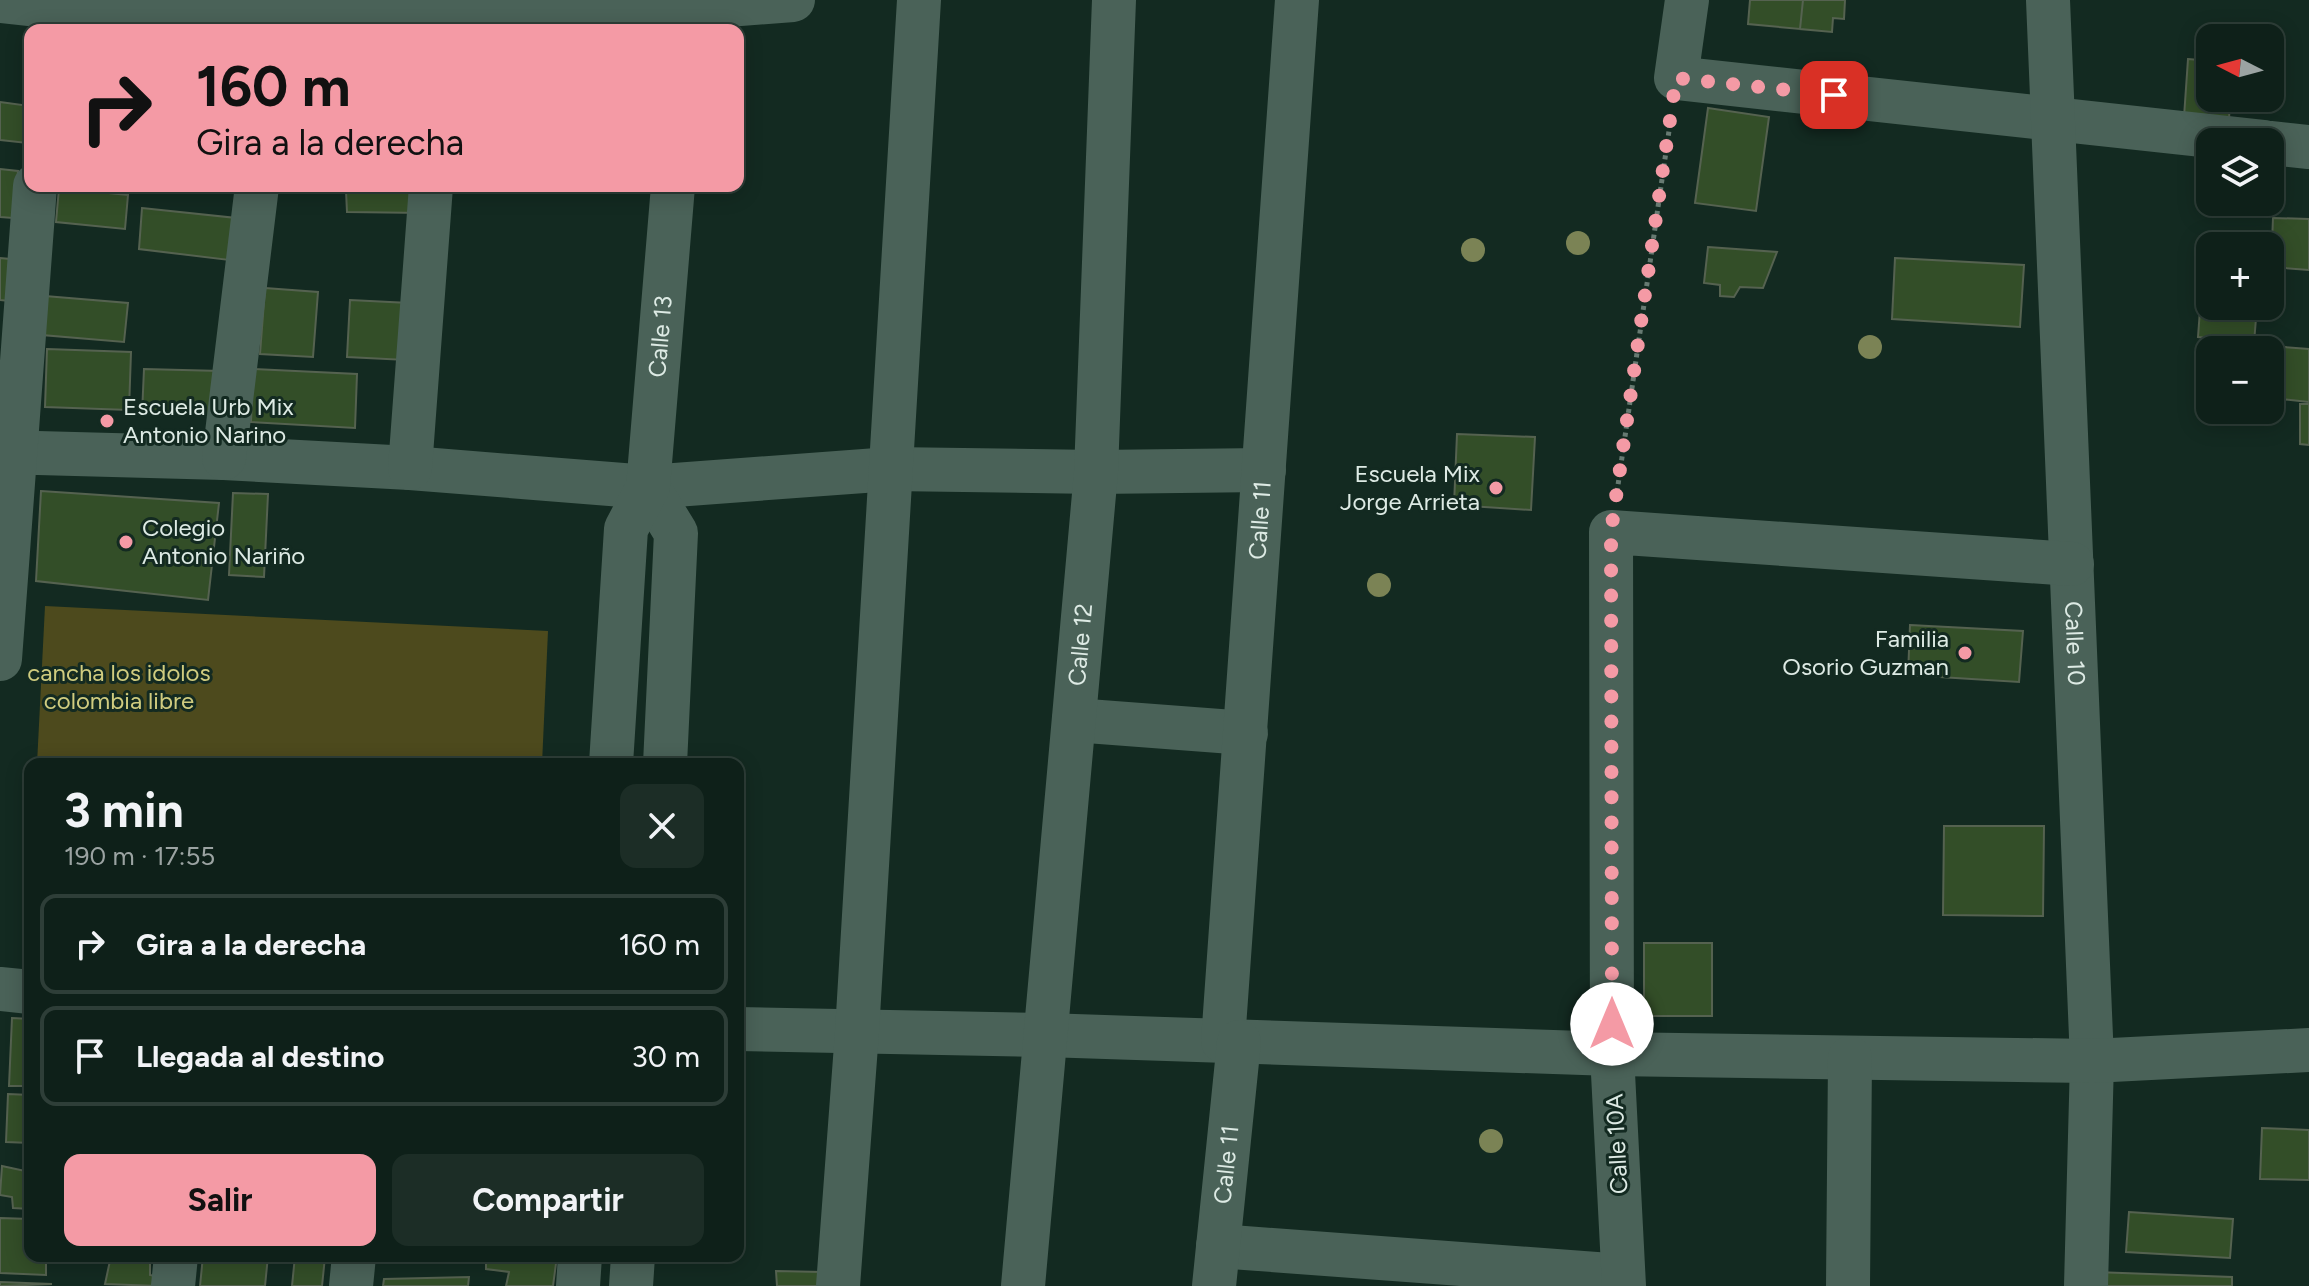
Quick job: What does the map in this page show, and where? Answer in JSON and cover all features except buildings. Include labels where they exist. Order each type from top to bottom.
[{"type":"street","points":[[0,1],[47,18],[278,16],[443,22],[689,13],[793,0]]},
{"type":"street","points":[[838,1286],[857,1032],[919,0]]},
{"type":"street","name":"Calle 12","points":[[1023,1286],[1096,472],[1114,0]]},
{"type":"street","name":"Calle 11","points":[[1216,1266],[1246,733],[1297,0]]},
{"type":"street","points":[[1687,0],[1676,78],[2196,134]]},
{"type":"street","name":"Calle 10","points":[[2048,0],[2092,1061],[2086,1286]]},
{"type":"street","points":[[2284,144],[2309,147]]},
{"type":"street","points":[[0,659],[8,453],[34,192]]},
{"type":"street","points":[[224,458],[256,192]]},
{"type":"street","points":[[410,468],[431,192]]},
{"type":"street","name":"Calle 13","points":[[611,758],[626,529],[648,487],[673,192]]},
{"type":"street","points":[[8,453],[224,458],[410,468],[648,487],[891,469],[1096,472],[1264,470]]},
{"type":"street","points":[[648,487],[676,533],[665,758]]},
{"type":"street","points":[[1611,532],[2072,564]]},
{"type":"street","name":"Calle 10A","points":[[1611,532],[1612,1054],[1624,1281]]},
{"type":"street","points":[[1074,720],[1246,733]]},
{"type":"street","points":[[0,989],[24,991]]},
{"type":"street","points":[[744,1029],[1850,1058],[2092,1061],[2309,1050]]},
{"type":"street","points":[[1848,1286],[1850,1058]]},
{"type":"street","points":[[173,1286],[175,1262]]},
{"type":"street","points":[[351,1286],[353,1262]]},
{"type":"street","points":[[578,1286],[580,1262]]},
{"type":"street","points":[[631,1286],[633,1262]]},
{"type":"street","points":[[1216,1266],[1624,1281]]},
{"type":"path","points":[[1611,532],[1676,78]]},
{"type":"green space","name":"cancha los idolos colombia libre","points":[[45,606],[548,631],[542,758],[37,758]]},
{"type":"place","name":"Escuela Urb Mix Antonio Narino","points":[[107,421]]},
{"type":"place","name":"Escuela Mix Jorge Arrieta","points":[[1496,488]]},
{"type":"place","name":"Colegio Antonio Nariño","points":[[126,542]]},
{"type":"place","name":"Familia Osorio Guzman","points":[[1965,653]]},
{"type":"route","points":[[1612,1024],[1611,532],[1676,78],[1834,95]]}]
